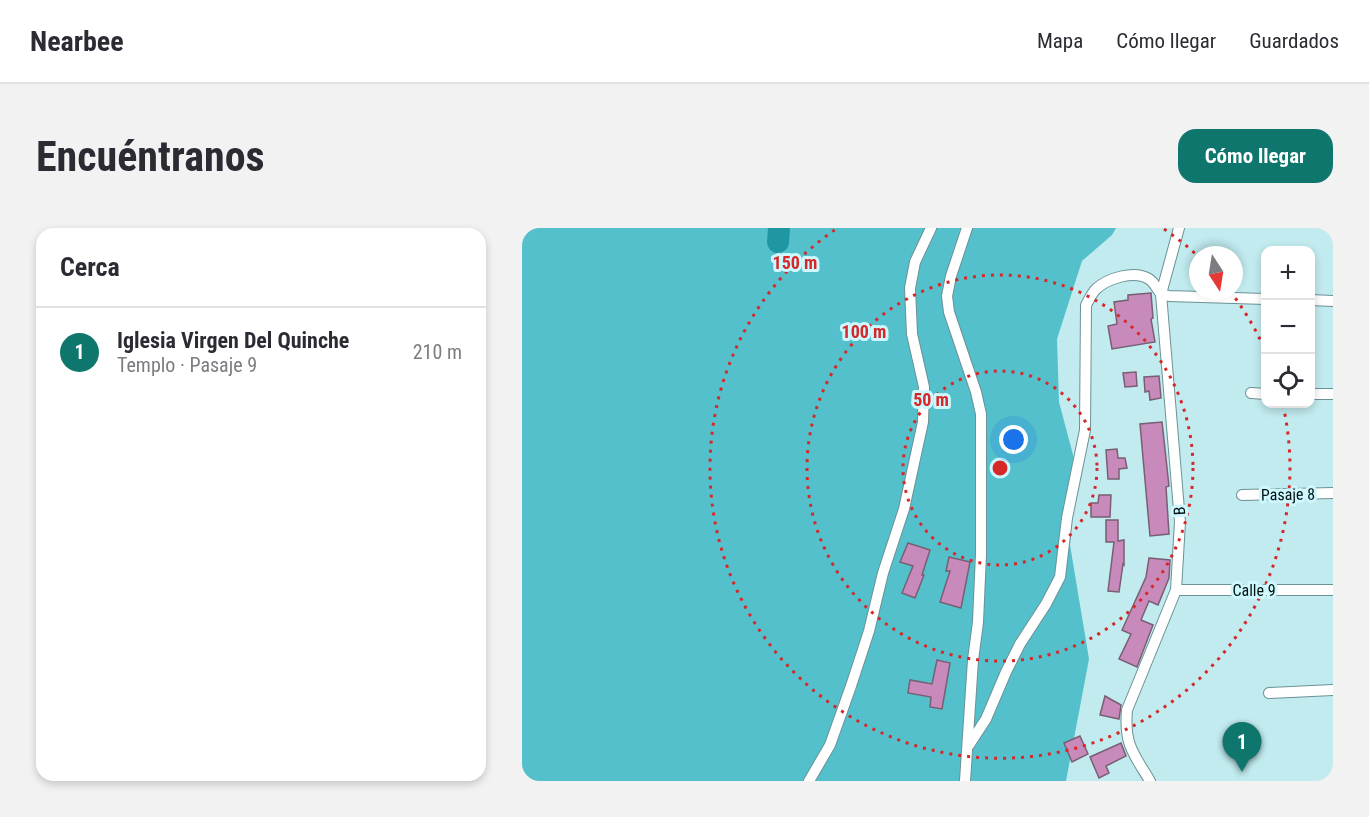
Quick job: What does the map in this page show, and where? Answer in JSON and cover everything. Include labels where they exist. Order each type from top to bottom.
[{"type":"street","points":[[809,781],[830,745],[869,631],[883,573],[904,509],[924,422],[924,387],[912,334],[910,288],[915,262],[931,228]]},
{"type":"street","points":[[965,781],[981,554],[981,414],[976,392],[949,312],[947,297],[951,276],[967,228]]},
{"type":"street","name":"B","points":[[1150,781],[1131,749],[1125,730],[1127,710],[1176,590],[1180,522],[1161,294],[1179,228]]},
{"type":"street","points":[[969,746],[986,719],[1020,644],[1046,604],[1060,577],[1067,518],[1084,430],[1086,305],[1096,289],[1114,279],[1141,275],[1152,280],[1161,294],[1170,296],[1261,299]]},
{"type":"street","points":[[1315,300],[1333,301]]},
{"type":"street","points":[[1251,393],[1261,394]]},
{"type":"street","points":[[1315,394],[1333,394]]},
{"type":"street","name":"Pasaje 8","points":[[1242,495],[1333,493]]},
{"type":"street","name":"Calle 9","points":[[1176,590],[1333,590]]},
{"type":"street","points":[[1269,693],[1333,690]]},
{"type":"shaded area","points":[[522,228],[1116,228],[1112,235],[1082,261],[1057,339],[1059,402],[1076,466],[1070,545],[1089,659],[1066,781],[522,781]]},
{"type":"building","points":[[1151,293],[1153,318],[1151,319],[1155,342],[1112,349],[1108,326],[1117,324],[1114,302],[1128,300],[1128,295]]},
{"type":"building","points":[[1136,372],[1137,386],[1125,387],[1123,373]]},
{"type":"building","points":[[1159,376],[1161,398],[1150,400],[1149,391],[1145,392],[1144,377]]},
{"type":"building","points":[[1162,422],[1169,486],[1166,487],[1169,534],[1150,536],[1140,424]]},
{"type":"building","points":[[1117,449],[1118,458],[1125,458],[1127,468],[1119,469],[1119,479],[1108,479],[1106,450]]},
{"type":"building","points":[[1099,495],[1111,495],[1110,517],[1091,517],[1091,503],[1098,503]]},
{"type":"building","points":[[1106,520],[1118,520],[1118,541],[1124,540],[1124,565],[1119,592],[1108,591],[1114,542],[1106,542]]},
{"type":"building","points":[[908,543],[930,550],[915,598],[902,593],[913,566],[900,562]]},
{"type":"building","points":[[949,557],[970,562],[961,608],[940,602],[950,571],[946,571]]},
{"type":"building","points":[[1149,558],[1170,560],[1169,578],[1158,605],[1149,601],[1141,620],[1153,625],[1137,667],[1119,659],[1131,634],[1122,630],[1146,577]]},
{"type":"building","points":[[937,660],[950,663],[942,709],[930,707],[931,697],[908,693],[910,680],[932,684]]},
{"type":"building","points":[[1105,696],[1121,705],[1119,719],[1100,715]]},
{"type":"building","points":[[1080,736],[1088,754],[1072,762],[1064,743]]},
{"type":"building","points":[[1121,743],[1126,756],[1106,766],[1109,773],[1099,778],[1090,757]]},
{"type":"waterway","points":[[778,242],[779,228]]},
{"type":"place","name":"Iglesia Virgen Del Quinche","points":[[1242,772]]}]
